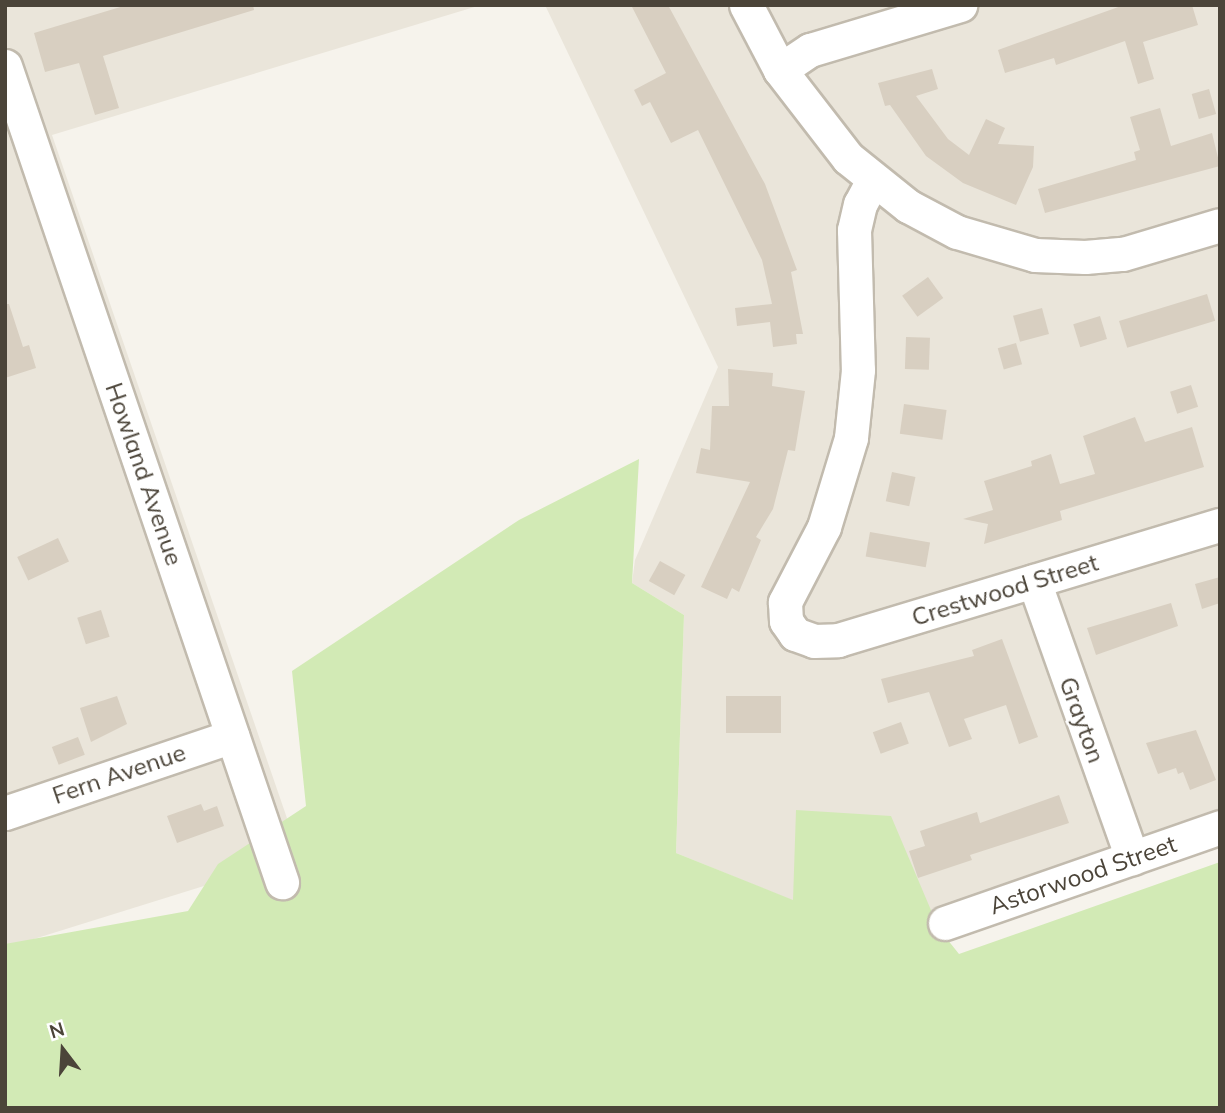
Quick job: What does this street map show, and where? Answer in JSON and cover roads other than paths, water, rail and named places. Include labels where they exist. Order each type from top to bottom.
[{"type":"street","points":[[746,5],[780,70],[825,133],[873,180],[957,232],[1035,255],[1123,254],[1220,225]]},
{"type":"street","points":[[780,70],[810,50],[960,5]]},
{"type":"street","name":"Howland Avenue","points":[[6,71],[282,882]]},
{"type":"street","name":"Crestwood Street","points":[[873,180],[860,204],[853,230],[858,370],[851,438],[824,527],[785,603],[791,630],[807,640],[838,640],[1220,526]]},
{"type":"street","name":"Grayton","points":[[1034,581],[1132,858]]},
{"type":"street","name":"Fern Avenue","points":[[5,813],[232,736]]},
{"type":"street","name":"Astorwood Street","points":[[946,923],[1220,827]]}]
